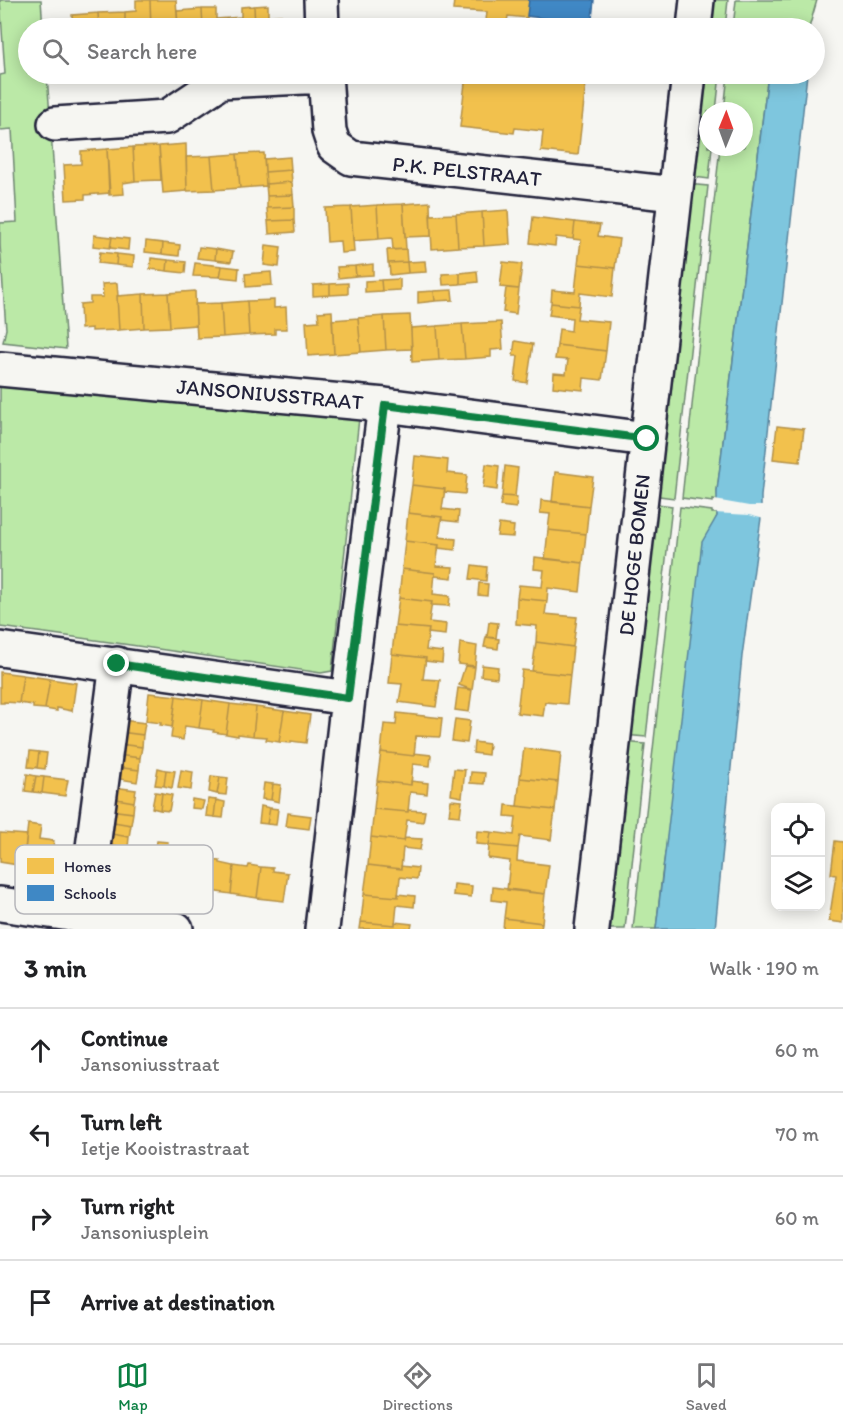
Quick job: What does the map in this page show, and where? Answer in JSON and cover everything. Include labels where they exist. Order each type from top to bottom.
[{"type":"street","points":[[321,0],[322,18]]},
{"type":"street","points":[[695,18],[697,0]]},
{"type":"street","name":"P.K. PELSTRAAT","points":[[55,124],[167,117],[216,84]]},
{"type":"street","name":"P.K. PELSTRAAT","points":[[326,84],[329,131],[334,146],[351,158],[675,194]]},
{"type":"street","name":"DE HOGE BOMEN","points":[[592,929],[688,84]]},
{"type":"street","name":"JANSONIUSSTRAAT","points":[[0,369],[385,405],[647,439]]},
{"type":"street","points":[[322,929],[385,405]]},
{"type":"street","points":[[0,649],[348,698]]},
{"type":"street","points":[[93,845],[117,664]]},
{"type":"street","points":[[0,904],[15,906]]},
{"type":"street","points":[[70,914],[176,929]]},
{"type":"green space","points":[[0,0],[41,0],[42,18],[18,18],[18,84],[48,84],[66,349],[3,342],[6,329],[0,223],[17,222],[12,129],[0,130],[0,75],[5,74]]},
{"type":"green space","points":[[707,0],[728,0],[726,18],[705,18]]},
{"type":"green space","points":[[736,0],[817,0],[812,18],[734,18]]},
{"type":"green space","points":[[698,84],[719,84],[717,102],[699,102],[699,156],[711,156],[709,179],[687,176]]},
{"type":"green space","points":[[727,84],[767,84],[717,491],[718,501],[682,498],[719,156],[753,156],[753,102],[725,102]]},
{"type":"green space","points":[[686,184],[708,186],[674,498],[652,495]]},
{"type":"green space","points":[[0,380],[359,418],[332,671],[321,673],[0,627]]},
{"type":"green space","points":[[650,503],[672,506],[646,737],[624,735]]},
{"type":"green space","points":[[680,507],[712,511],[712,513],[717,513],[717,516],[712,527],[656,929],[633,929]]},
{"type":"green space","points":[[623,742],[645,744],[625,929],[602,929]]},
{"type":"water","points":[[767,84],[806,84],[761,496],[761,518],[742,656],[715,929],[656,929],[702,542],[717,516],[717,491]]},
{"type":"pier","points":[[715,500],[763,506],[764,519],[749,515],[714,513]]},
{"type":"building: Homes","points":[[136,0],[150,0],[151,18],[125,18],[125,12],[136,11]]},
{"type":"building: Homes","points":[[150,0],[176,0],[177,18],[151,18]]},
{"type":"building: Homes","points":[[454,0],[529,0],[527,18],[508,16],[508,18],[486,18],[487,12],[453,10]]},
{"type":"building: Homes","points":[[268,5],[268,16],[281,15],[281,18],[255,18],[254,6]]},
{"type":"building: Homes","points":[[254,6],[255,18],[229,18],[241,17],[241,7]]},
{"type":"building: Homes","points":[[202,9],[216,9],[216,18],[202,18]]},
{"type":"building: Homes","points":[[202,9],[202,18],[177,18],[177,11]]},
{"type":"building: Homes","points":[[125,12],[125,18],[98,18],[98,13]]},
{"type":"building: Homes","points":[[98,13],[98,18],[72,18],[72,15]]},
{"type":"building: Homes","points":[[465,84],[586,84],[578,155],[541,151],[543,131],[515,128],[514,133],[460,127]]},
{"type":"building: Homes","points":[[186,144],[187,191],[163,193],[159,146]]},
{"type":"building: Homes","points":[[159,146],[161,180],[135,181],[133,147]]},
{"type":"building: Homes","points":[[133,147],[135,181],[123,183],[124,194],[109,195],[107,149]]},
{"type":"building: Homes","points":[[107,149],[110,193],[85,195],[85,199],[66,200],[64,165],[81,164],[81,151]]},
{"type":"building: Homes","points":[[264,153],[266,186],[240,188],[237,154]]},
{"type":"building: Homes","points":[[237,154],[240,188],[214,190],[211,156]]},
{"type":"building: Homes","points":[[211,156],[214,190],[187,191],[186,157]]},
{"type":"building: Homes","points":[[290,157],[291,170],[265,172],[264,159]]},
{"type":"building: Homes","points":[[291,170],[292,182],[266,184],[265,172]]},
{"type":"building: Homes","points":[[292,182],[293,195],[267,196],[266,184]]},
{"type":"building: Homes","points":[[293,195],[294,207],[267,208],[267,196]]},
{"type":"building: Homes","points":[[430,202],[431,236],[405,237],[403,204]]},
{"type":"building: Homes","points":[[403,204],[406,249],[393,250],[392,238],[379,239],[377,205]]},
{"type":"building: Homes","points":[[377,205],[379,239],[353,241],[351,207]]},
{"type":"building: Homes","points":[[294,207],[294,220],[268,221],[267,208]]},
{"type":"building: Homes","points":[[351,207],[354,252],[341,253],[340,241],[327,242],[325,208]]},
{"type":"building: Homes","points":[[508,210],[510,244],[484,246],[482,212]]},
{"type":"building: Homes","points":[[482,212],[484,246],[458,247],[456,214]]},
{"type":"building: Homes","points":[[456,214],[458,247],[432,249],[430,215]]},
{"type":"building: Homes","points":[[533,217],[575,222],[573,239],[556,237],[555,246],[530,243]]},
{"type":"building: Homes","points":[[294,220],[295,232],[269,234],[268,221]]},
{"type":"building: Homes","points":[[575,222],[600,225],[598,236],[619,239],[615,268],[578,264],[581,240],[573,239]]},
{"type":"building: Homes","points":[[94,235],[112,237],[110,248],[93,246]]},
{"type":"building: Homes","points":[[112,237],[129,239],[128,250],[110,248]]},
{"type":"building: Homes","points":[[146,241],[163,243],[162,254],[145,252]]},
{"type":"building: Homes","points":[[163,243],[180,245],[179,256],[162,254]]},
{"type":"building: Homes","points":[[266,245],[281,247],[279,267],[264,265]]},
{"type":"building: Homes","points":[[199,247],[216,249],[215,260],[197,258]]},
{"type":"building: Homes","points":[[216,249],[233,252],[231,262],[215,260]]},
{"type":"building: Homes","points":[[406,249],[407,262],[388,263],[387,250]]},
{"type":"building: Homes","points":[[100,252],[117,254],[116,265],[98,263]]},
{"type":"building: Homes","points":[[117,254],[134,256],[133,267],[116,265]]},
{"type":"building: Homes","points":[[151,258],[168,260],[167,271],[150,269]]},
{"type":"building: Homes","points":[[168,260],[186,262],[185,273],[167,271]]},
{"type":"building: Homes","points":[[425,261],[426,272],[408,273],[407,262]]},
{"type":"building: Homes","points":[[407,262],[408,273],[390,275],[389,263]]},
{"type":"building: Homes","points":[[503,262],[522,264],[519,289],[500,287]]},
{"type":"building: Homes","points":[[195,263],[222,266],[220,277],[193,276]]},
{"type":"building: Homes","points":[[373,264],[373,275],[356,276],[355,266]]},
{"type":"building: Homes","points":[[578,264],[615,268],[612,297],[580,293],[579,306],[551,303],[552,290],[575,292]]},
{"type":"building: Homes","points":[[222,266],[239,268],[238,279],[220,277]]},
{"type":"building: Homes","points":[[355,266],[356,276],[338,278],[337,267]]},
{"type":"building: Homes","points":[[477,271],[478,282],[460,284],[460,273]]},
{"type":"building: Homes","points":[[271,272],[272,285],[246,287],[245,274]]},
{"type":"building: Homes","points":[[460,273],[460,284],[443,285],[442,274]]},
{"type":"building: Homes","points":[[400,279],[400,290],[382,291],[381,280]]},
{"type":"building: Homes","points":[[381,280],[382,291],[365,292],[365,281]]},
{"type":"building: Homes","points":[[117,283],[119,330],[81,329],[80,304],[90,303],[90,297],[103,297],[102,284]]},
{"type":"building: Homes","points":[[348,283],[348,294],[330,295],[330,284]]},
{"type":"building: Homes","points":[[330,284],[330,295],[313,296],[313,285]]},
{"type":"building: Homes","points":[[506,288],[519,289],[516,314],[503,312]]},
{"type":"building: Homes","points":[[452,290],[453,300],[435,301],[434,291]]},
{"type":"building: Homes","points":[[195,291],[196,325],[170,327],[168,293]]},
{"type":"building: Homes","points":[[434,291],[435,301],[418,303],[418,292]]},
{"type":"building: Homes","points":[[168,293],[170,327],[144,328],[143,294]]},
{"type":"building: Homes","points":[[143,294],[144,328],[119,330],[117,296]]},
{"type":"building: Homes","points":[[274,300],[274,308],[286,307],[287,329],[275,329],[275,334],[249,335],[247,301]]},
{"type":"building: Homes","points":[[247,301],[249,335],[223,337],[221,303]]},
{"type":"building: Homes","points":[[221,303],[223,337],[197,338],[195,304]]},
{"type":"building: Homes","points":[[551,303],[579,306],[577,319],[609,322],[606,351],[557,345],[559,329],[571,331],[572,318],[549,315]]},
{"type":"building: Homes","points":[[332,311],[334,354],[308,356],[306,322],[319,321],[318,312]]},
{"type":"building: Homes","points":[[410,315],[412,349],[386,350],[384,316]]},
{"type":"building: Homes","points":[[384,316],[386,350],[361,352],[358,318]]},
{"type":"building: Homes","points":[[358,318],[361,352],[334,354],[332,320]]},
{"type":"building: Homes","points":[[501,322],[503,349],[491,350],[491,357],[465,359],[462,324]]},
{"type":"building: Homes","points":[[462,324],[465,359],[439,360],[437,326]]},
{"type":"building: Homes","points":[[437,326],[439,360],[412,362],[411,328]]},
{"type":"building: Homes","points":[[515,341],[533,344],[527,383],[515,381],[518,356],[513,356]]},
{"type":"building: Homes","points":[[557,345],[606,351],[602,380],[584,378],[583,390],[553,387],[554,373],[566,374],[568,360],[555,359]]},
{"type":"building: Homes","points":[[777,426],[804,429],[800,462],[773,459]]},
{"type":"building: Homes","points":[[415,456],[448,460],[447,473],[467,475],[465,494],[412,485]]},
{"type":"building: Homes","points":[[486,464],[499,466],[497,490],[483,488]]},
{"type":"building: Homes","points":[[505,466],[518,468],[515,497],[502,496]]},
{"type":"building: Homes","points":[[555,472],[593,477],[589,506],[552,502]]},
{"type":"building: Homes","points":[[412,485],[445,489],[442,509],[459,511],[458,522],[441,520],[442,517],[408,513]]},
{"type":"building: Homes","points":[[502,496],[517,497],[516,508],[500,506]]},
{"type":"building: Homes","points":[[541,500],[589,506],[586,534],[548,530],[550,514],[540,513]]},
{"type":"building: Homes","points":[[408,513],[442,517],[439,537],[456,539],[455,550],[438,548],[439,545],[405,541]]},
{"type":"building: Homes","points":[[499,524],[514,526],[513,537],[497,536]]},
{"type":"building: Homes","points":[[548,530],[586,534],[583,563],[545,559]]},
{"type":"building: Homes","points":[[405,541],[439,545],[436,566],[453,567],[452,578],[435,576],[435,573],[402,569]]},
{"type":"building: Homes","points":[[535,557],[583,563],[580,592],[548,588],[547,601],[517,598],[519,585],[542,587],[544,570],[534,569]]},
{"type":"building: Homes","points":[[472,565],[487,567],[486,581],[470,579]]},
{"type":"building: Homes","points":[[402,569],[435,573],[433,594],[450,596],[449,606],[431,605],[432,602],[399,598]]},
{"type":"building: Homes","points":[[479,583],[488,584],[487,596],[478,595]]},
{"type":"building: Homes","points":[[399,598],[432,602],[429,622],[446,624],[445,635],[428,633],[429,629],[395,626]]},
{"type":"building: Homes","points":[[517,598],[547,601],[545,614],[577,617],[573,647],[536,642],[537,626],[516,624]]},
{"type":"building: Homes","points":[[489,622],[498,623],[496,638],[487,637]]},
{"type":"building: Homes","points":[[395,626],[429,629],[426,650],[443,652],[442,663],[425,661],[426,658],[392,654]]},
{"type":"building: Homes","points":[[486,637],[499,639],[498,649],[484,647]]},
{"type":"building: Homes","points":[[536,642],[573,647],[570,675],[532,671]]},
{"type":"building: Homes","points":[[460,643],[477,646],[475,666],[458,664]]},
{"type":"building: Homes","points":[[392,654],[426,658],[423,679],[440,680],[436,707],[399,702],[402,684],[389,683]]},
{"type":"building: Homes","points":[[482,665],[498,667],[497,678],[481,676]]},
{"type":"building: Homes","points":[[465,666],[475,667],[472,690],[459,685]]},
{"type":"building: Homes","points":[[522,670],[570,675],[567,704],[545,702],[543,716],[517,713]]},
{"type":"building: Homes","points":[[0,672],[23,675],[19,703],[0,703]]},
{"type":"building: Homes","points":[[23,675],[50,679],[45,709],[19,703]]},
{"type":"building: Homes","points":[[50,679],[76,683],[72,711],[57,708],[57,711],[45,709]]},
{"type":"building: Homes","points":[[458,688],[472,690],[469,712],[455,710]]},
{"type":"building: Homes","points":[[149,693],[176,696],[172,727],[146,721]]},
{"type":"building: Homes","points":[[176,696],[203,700],[199,728],[185,726],[183,740],[171,738]]},
{"type":"building: Homes","points":[[203,700],[230,704],[226,734],[199,728]]},
{"type":"building: Homes","points":[[230,704],[256,707],[253,736],[226,734]]},
{"type":"building: Homes","points":[[256,707],[284,711],[279,742],[266,740],[267,737],[253,736]]},
{"type":"building: Homes","points":[[284,711],[310,715],[306,743],[279,742]]},
{"type":"building: Homes","points":[[397,713],[442,718],[440,737],[416,736],[414,756],[381,752],[384,724],[396,725]]},
{"type":"building: Homes","points":[[455,719],[470,721],[467,743],[452,741]]},
{"type":"building: Homes","points":[[122,720],[145,723],[143,735],[120,732]]},
{"type":"building: Homes","points":[[120,732],[143,735],[142,747],[119,744]]},
{"type":"building: Homes","points":[[474,742],[489,744],[488,755],[473,753]]},
{"type":"building: Homes","points":[[119,744],[142,747],[140,758],[117,755]]},
{"type":"building: Homes","points":[[524,748],[561,753],[558,782],[520,778]]},
{"type":"building: Homes","points":[[30,751],[39,752],[37,768],[28,767]]},
{"type":"building: Homes","points":[[39,752],[47,753],[45,769],[37,768]]},
{"type":"building: Homes","points":[[381,752],[414,756],[414,753],[431,755],[430,766],[413,764],[411,785],[377,781]]},
{"type":"building: Homes","points":[[117,755],[140,758],[139,770],[115,767]]},
{"type":"building: Homes","points":[[115,767],[139,770],[137,782],[114,778]]},
{"type":"building: Homes","points":[[158,768],[166,770],[164,786],[155,785]]},
{"type":"building: Homes","points":[[454,769],[465,770],[462,797],[451,795]]},
{"type":"building: Homes","points":[[166,770],[175,771],[172,788],[164,786]]},
{"type":"building: Homes","points":[[181,770],[193,772],[191,790],[178,788]]},
{"type":"building: Homes","points":[[471,772],[485,773],[484,784],[470,783]]},
{"type":"building: Homes","points":[[27,774],[36,776],[33,792],[25,791]]},
{"type":"building: Homes","points":[[36,776],[44,777],[42,793],[33,792]]},
{"type":"building: Homes","points":[[211,776],[220,777],[217,794],[209,792]]},
{"type":"building: Homes","points":[[44,777],[68,780],[65,796],[42,793]]},
{"type":"building: Homes","points":[[220,777],[228,778],[226,795],[217,794]]},
{"type":"building: Homes","points":[[520,778],[558,782],[555,810],[517,806]]},
{"type":"building: Homes","points":[[377,781],[411,785],[411,781],[428,783],[427,794],[410,792],[408,812],[374,809]]},
{"type":"building: Homes","points":[[264,783],[273,784],[271,800],[262,799]]},
{"type":"building: Homes","points":[[273,784],[281,785],[279,802],[271,800]]},
{"type":"building: Homes","points":[[113,787],[136,790],[134,802],[111,798]]},
{"type":"building: Homes","points":[[155,792],[162,793],[160,810],[152,808]]},
{"type":"building: Homes","points":[[162,793],[172,795],[169,811],[160,810]]},
{"type":"building: Homes","points":[[111,798],[134,802],[133,813],[109,810]]},
{"type":"building: Homes","points":[[192,799],[204,801],[202,809],[191,808]]},
{"type":"building: Homes","points":[[208,799],[216,800],[214,817],[206,816]]},
{"type":"building: Homes","points":[[216,800],[225,802],[223,818],[214,817]]},
{"type":"building: Homes","points":[[451,800],[462,801],[460,816],[449,815]]},
{"type":"building: Homes","points":[[506,805],[555,810],[551,840],[520,836],[518,848],[489,845],[491,832],[514,835],[516,817],[505,816]]},
{"type":"building: Homes","points":[[261,806],[270,808],[267,824],[259,823]]},
{"type":"building: Homes","points":[[270,808],[278,809],[276,825],[267,824]]},
{"type":"building: Homes","points":[[374,809],[425,811],[423,822],[407,820],[404,841],[371,837]]},
{"type":"building: Homes","points":[[109,810],[133,813],[131,825],[108,821]]},
{"type":"building: Homes","points":[[288,813],[311,816],[309,829],[286,826]]},
{"type":"building: Homes","points":[[108,821],[131,825],[129,837],[106,833]]},
{"type":"building: Homes","points":[[28,824],[41,826],[39,839],[54,841],[53,845],[26,845]]},
{"type":"building: Homes","points":[[477,831],[491,832],[489,845],[476,844]]},
{"type":"building: Homes","points":[[0,833],[27,835],[26,845],[15,845],[15,865],[0,862]]},
{"type":"building: Homes","points":[[106,833],[129,837],[128,845],[104,845]]},
{"type":"building: Homes","points":[[371,837],[404,841],[405,838],[422,839],[420,850],[403,848],[401,869],[368,865]]},
{"type":"building: Homes","points":[[157,841],[168,842],[168,845],[156,845]]},
{"type":"building: Homes","points":[[835,841],[843,842],[843,923],[829,921],[836,875],[831,874]]},
{"type":"building: Homes","points":[[489,845],[518,848],[517,861],[549,865],[545,894],[507,890],[510,861],[488,858]]},
{"type":"building: Homes","points":[[213,860],[234,866],[231,894],[213,891]]},
{"type":"building: Homes","points":[[249,865],[261,867],[257,898],[231,894],[234,866],[248,868]]},
{"type":"building: Homes","points":[[368,865],[401,869],[401,866],[418,868],[417,879],[400,877],[398,897],[364,894]]},
{"type":"building: Homes","points":[[261,867],[288,873],[284,901],[257,898]]},
{"type":"building: Homes","points":[[454,884],[472,886],[471,897],[453,895]]},
{"type":"building: Homes","points":[[493,887],[545,894],[542,923],[504,918],[506,902],[492,900]]},
{"type":"building: Homes","points":[[364,894],[415,896],[414,907],[397,905],[395,925],[361,922]]},
{"type":"building: Homes","points":[[504,918],[542,923],[541,929],[503,929]]},
{"type":"building: Homes","points":[[361,922],[412,924],[411,929],[360,929]]},
{"type":"building: Schools","points":[[529,0],[594,0],[592,18],[527,16]]},
{"type":"route","points":[[117,664],[348,698],[385,405],[647,439]]}]
